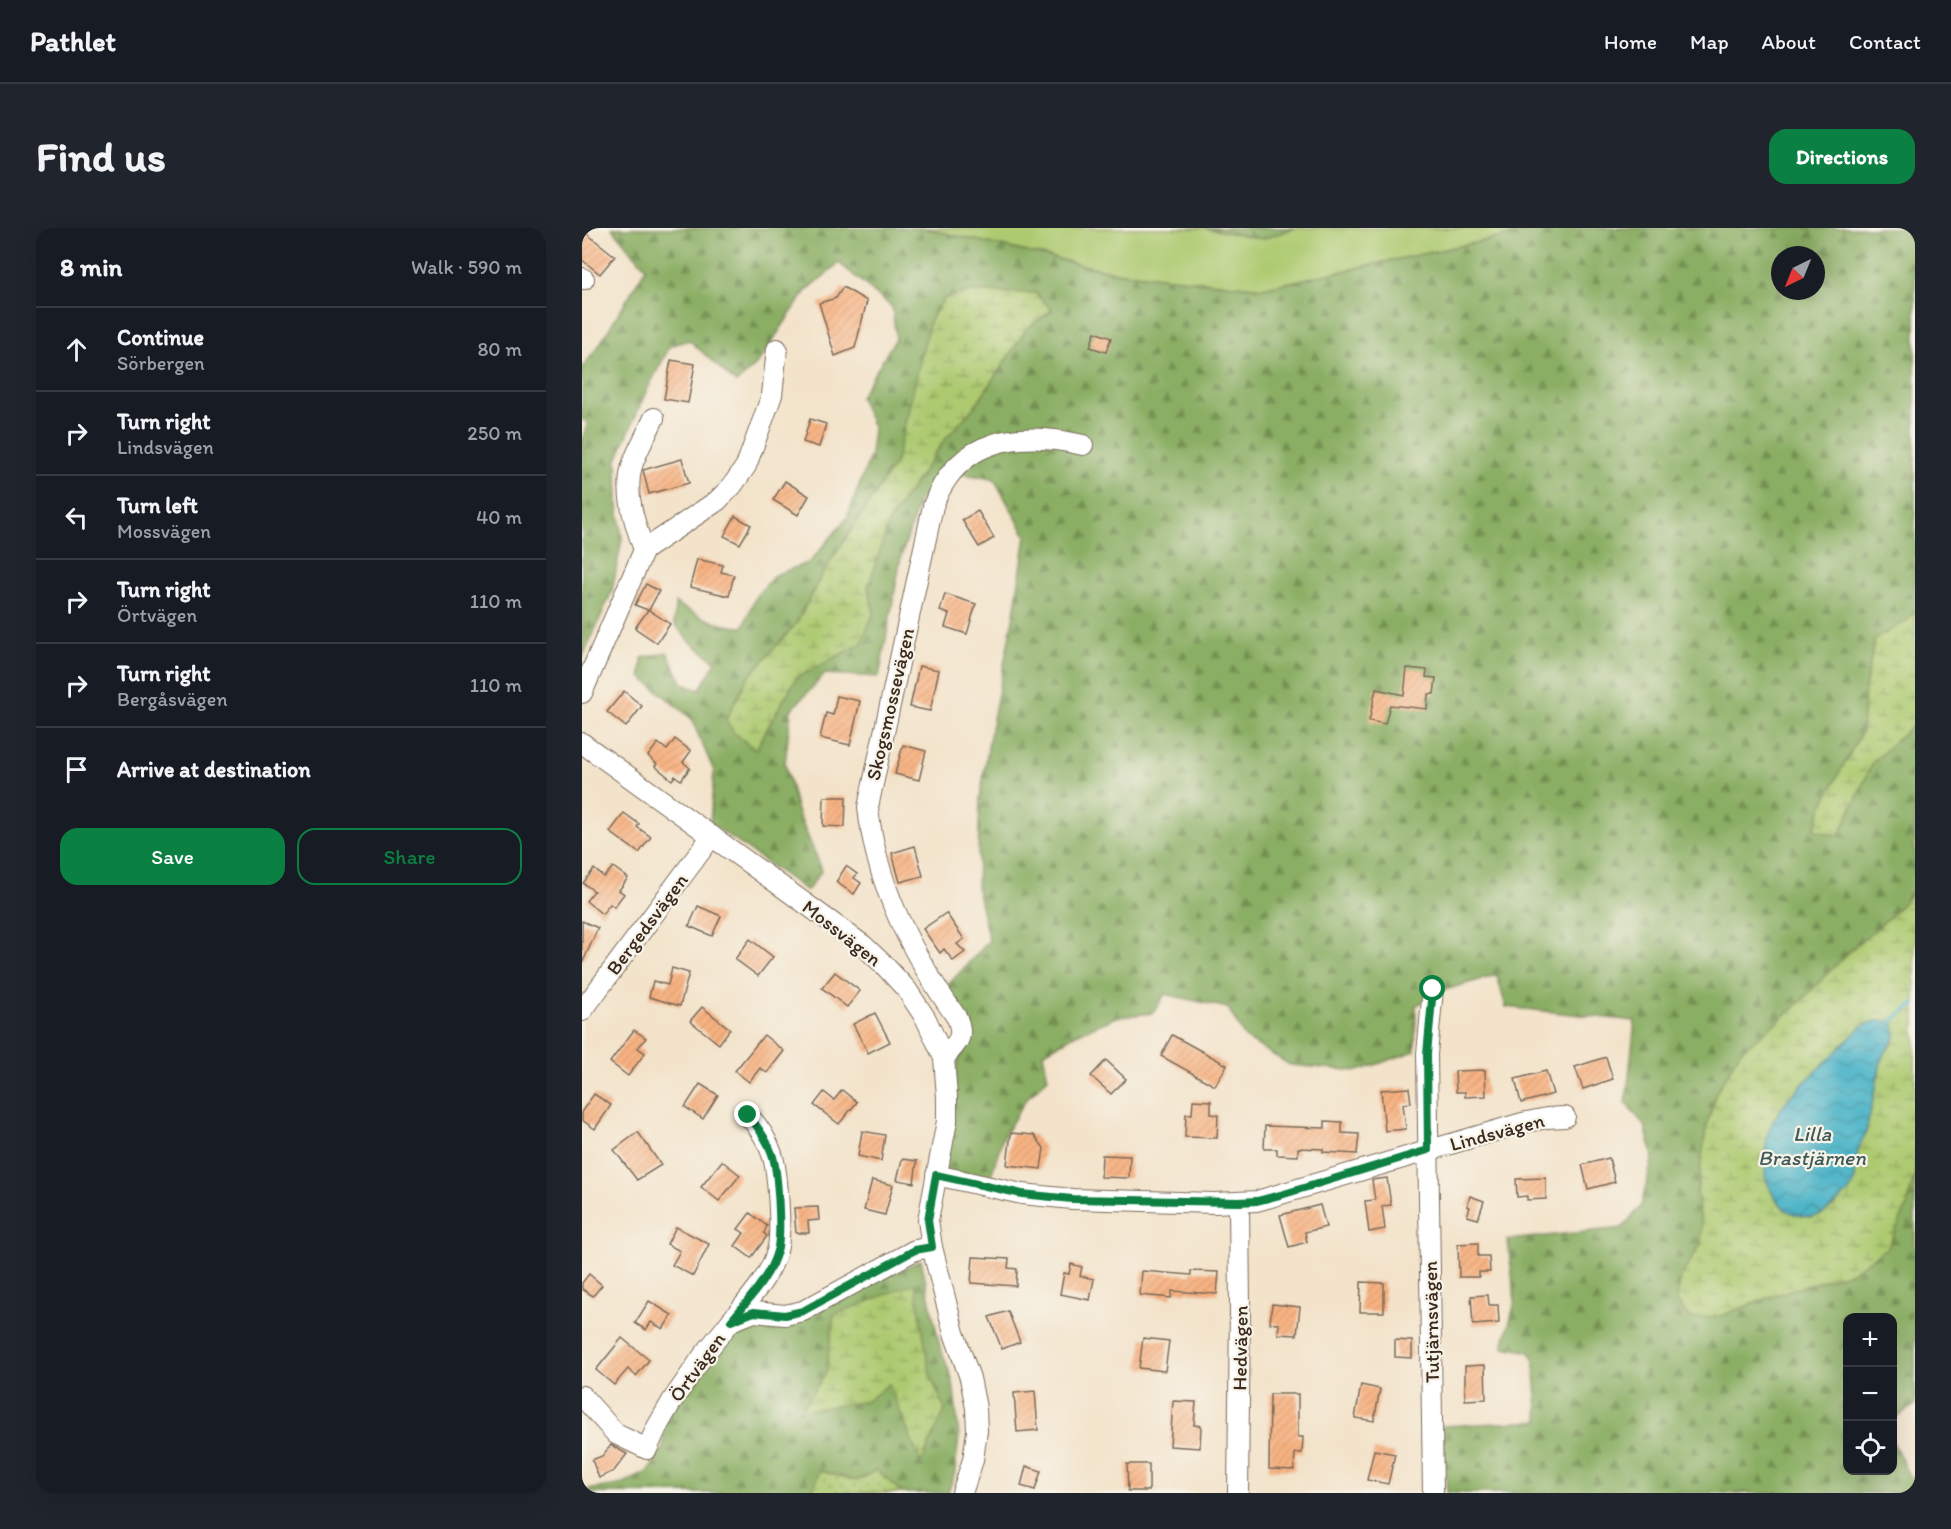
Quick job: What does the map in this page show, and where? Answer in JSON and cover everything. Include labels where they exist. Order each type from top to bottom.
[{"type":"street","points":[[582,693],[644,550],[717,501],[747,466],[772,395],[777,349]]},
{"type":"street","points":[[644,550],[632,514],[630,479],[632,466],[654,418]]},
{"type":"street","name":"Skogsmossevägen","points":[[944,1058],[958,1042],[961,1029],[957,1018],[909,944],[898,920],[876,856],[868,807],[885,738],[933,506],[939,489],[958,464],[996,442],[1032,438],[1083,445]]},
{"type":"street","name":"Mossvägen","points":[[582,743],[863,945],[907,990],[926,1019],[944,1058],[947,1097],[947,1121],[928,1220],[932,1247],[954,1333],[970,1378],[976,1408],[977,1431],[973,1460],[962,1493]]},
{"type":"street","name":"Bergedsvägen","points":[[582,1011],[712,836]]},
{"type":"street","name":"Tutjärnsvägen","points":[[1433,989],[1427,1054],[1433,1493]]},
{"type":"street","points":[[731,1321],[772,1266],[778,1250],[780,1229],[774,1157],[766,1139],[748,1115]]},
{"type":"street","name":"Lindsvägen","points":[[936,1175],[1022,1194],[1072,1199],[1257,1201],[1522,1123],[1565,1117]]},
{"type":"street","name":"Hedvägen","points":[[1238,1493],[1239,1202]]},
{"type":"street","name":"Örtvägen","points":[[582,1396],[616,1434],[647,1449],[672,1401],[731,1321],[754,1312],[785,1315],[803,1311],[915,1250],[932,1247]]},
{"type":"green space","points":[[612,228],[923,228],[1114,272],[1263,288],[1544,228],[1915,228],[1915,610],[1907,621],[1875,639],[1865,688],[1862,731],[1826,798],[1814,829],[1836,836],[1841,831],[1873,762],[1915,723],[1915,891],[1879,927],[1854,947],[1794,1008],[1740,1052],[1716,1093],[1706,1129],[1697,1194],[1702,1228],[1701,1244],[1692,1259],[1720,1316],[1781,1293],[1851,1272],[1907,1206],[1915,1171],[1915,1405],[1897,1416],[1897,1313],[1843,1313],[1843,1475],[1897,1475],[1897,1450],[1915,1486],[1915,1493],[1447,1493],[1442,1426],[1539,1421],[1534,1361],[1530,1352],[1503,1347],[1515,1302],[1508,1240],[1622,1228],[1641,1206],[1653,1156],[1645,1126],[1626,1103],[1635,1021],[1506,1007],[1497,975],[1434,993],[1416,1006],[1415,1051],[1358,1071],[1290,1065],[1245,1038],[1228,1008],[1165,994],[1153,1013],[1117,1017],[1076,1034],[1043,1053],[1048,1078],[1026,1099],[1003,1137],[990,1179],[943,1170],[958,1060],[971,1039],[959,1009],[946,987],[989,941],[977,888],[980,798],[1026,536],[994,479],[963,474],[920,499],[901,557],[879,677],[825,674],[791,710],[785,764],[797,811],[822,870],[807,891],[710,823],[714,771],[691,718],[641,677],[642,658],[667,652],[683,684],[699,690],[716,662],[688,640],[674,623],[675,603],[716,623],[743,627],[756,596],[775,575],[810,562],[847,518],[871,454],[873,427],[860,397],[896,338],[892,307],[839,263],[805,292],[757,364],[736,383],[689,340],[670,346],[646,392],[617,459],[618,504],[622,539],[612,591],[582,659],[582,439],[588,423],[582,419],[582,368],[598,347],[646,268]],"holes":[[[970,292],[1036,293],[1052,311],[1027,328],[975,406],[945,439],[889,521],[868,587],[874,612],[861,644],[797,677],[756,750],[747,679],[796,624],[826,568],[896,462],[930,320],[945,298]]]},
{"type":"green space","points":[[923,228],[1544,228],[1263,288],[1114,272]]},
{"type":"green space","points":[[1205,228],[1295,228],[1263,239]]},
{"type":"green space","points":[[970,292],[1035,293],[1052,310],[1027,328],[975,406],[945,439],[889,521],[868,587],[874,612],[861,644],[797,677],[756,750],[734,733],[726,720],[747,679],[796,624],[826,568],[896,462],[930,320],[945,298]]},
{"type":"green space","points":[[1915,610],[1915,723],[1873,762],[1841,831],[1836,836],[1814,829],[1826,798],[1862,731],[1865,688],[1875,639],[1907,621]]},
{"type":"green space","points":[[1915,891],[1915,1171],[1907,1206],[1888,1247],[1851,1272],[1781,1293],[1720,1316],[1690,1318],[1677,1301],[1681,1277],[1701,1244],[1702,1228],[1697,1194],[1706,1129],[1716,1093],[1740,1052],[1794,1008],[1854,947],[1879,927]],"holes":[[[1892,1021],[1896,1033],[1893,1042],[1882,1057],[1866,1132],[1858,1149],[1854,1184],[1836,1204],[1823,1214],[1811,1217],[1785,1210],[1774,1196],[1765,1177],[1767,1135],[1774,1119],[1789,1098],[1849,1039]]]},
{"type":"green space","points":[[921,1260],[940,1347],[953,1382],[959,1436],[955,1472],[948,1493],[902,1493],[876,1470],[857,1481],[821,1471],[812,1493],[582,1493],[582,1487],[585,1490],[619,1485],[648,1472],[663,1448],[664,1421],[735,1327],[753,1320],[820,1310]]},
{"type":"green space","points":[[915,1283],[930,1375],[945,1410],[921,1463],[889,1384],[867,1401],[800,1411],[826,1373],[834,1315]]},
{"type":"green space","points":[[877,1470],[902,1493],[812,1493],[820,1471],[857,1481]]},
{"type":"water","name":"Lilla Brastjärnen","points":[[1875,1021],[1892,1021],[1896,1033],[1893,1042],[1882,1057],[1866,1132],[1858,1149],[1854,1184],[1848,1193],[1823,1214],[1811,1217],[1785,1210],[1774,1196],[1765,1177],[1767,1135],[1774,1119],[1789,1098],[1862,1026]]},
{"type":"building","points":[[582,230],[615,256],[600,274],[582,260]]},
{"type":"building","points":[[843,287],[867,301],[855,348],[835,356],[819,303],[836,298]]},
{"type":"building","points":[[1095,332],[1111,338],[1106,352],[1090,347]]},
{"type":"building","points":[[671,360],[695,364],[688,403],[664,399]]},
{"type":"building","points":[[810,419],[826,424],[819,447],[803,442]]},
{"type":"building","points":[[682,459],[689,483],[649,494],[643,470]]},
{"type":"building","points":[[785,481],[809,496],[798,515],[773,500]]},
{"type":"building","points":[[978,511],[994,538],[979,547],[962,520]]},
{"type":"building","points":[[735,516],[751,525],[740,544],[724,536]]},
{"type":"building","points":[[697,559],[723,565],[721,572],[734,575],[729,596],[690,587]]},
{"type":"building","points":[[646,584],[659,591],[649,610],[670,624],[657,643],[635,628],[648,610],[635,605]]},
{"type":"building","points":[[945,594],[976,604],[967,634],[945,627],[949,614],[940,611]]},
{"type":"building","points":[[919,666],[939,670],[930,711],[910,707]]},
{"type":"building","points":[[1407,668],[1427,670],[1426,677],[1436,678],[1434,694],[1428,694],[1427,709],[1390,705],[1385,724],[1369,721],[1376,689],[1404,695]]},
{"type":"building","points":[[624,691],[642,706],[626,727],[607,712]]},
{"type":"building","points":[[837,696],[860,701],[850,745],[820,738],[826,713],[833,715]]},
{"type":"building","points":[[675,739],[691,751],[683,762],[690,768],[681,780],[675,776],[672,780],[655,766],[657,764],[648,756],[658,743],[667,750]]},
{"type":"building","points":[[903,745],[926,751],[919,780],[895,774]]},
{"type":"building","points":[[824,797],[846,797],[845,827],[823,826]]},
{"type":"building","points":[[624,813],[639,824],[637,827],[651,837],[639,853],[610,832]]},
{"type":"building","points":[[915,846],[923,876],[900,882],[892,853]]},
{"type":"building","points":[[846,866],[857,874],[854,878],[861,883],[854,894],[836,882]]},
{"type":"building","points":[[613,867],[628,878],[619,890],[624,894],[614,907],[610,904],[602,914],[586,901],[594,891],[583,883],[594,869],[604,877]]},
{"type":"building","points":[[698,906],[721,916],[712,936],[689,926]]},
{"type":"building","points":[[946,913],[964,939],[957,944],[965,952],[953,961],[944,949],[940,953],[923,929]]},
{"type":"building","points":[[582,921],[598,928],[582,964]]},
{"type":"building","points":[[750,939],[773,957],[758,976],[735,959]]},
{"type":"building","points":[[672,968],[689,973],[680,1006],[649,997],[653,981],[668,985]]},
{"type":"building","points":[[835,972],[860,991],[847,1007],[822,988]]},
{"type":"building","points":[[702,1007],[730,1029],[719,1044],[690,1021]]},
{"type":"building","points":[[875,1013],[890,1042],[868,1053],[853,1024]]},
{"type":"building","points":[[634,1030],[646,1038],[638,1048],[645,1053],[628,1076],[610,1062]]},
{"type":"building","points":[[764,1035],[784,1051],[767,1073],[760,1068],[749,1082],[735,1071]]},
{"type":"building","points":[[1172,1035],[1227,1065],[1215,1086],[1161,1056]]},
{"type":"building","points":[[1606,1057],[1613,1079],[1583,1089],[1575,1067]]},
{"type":"building","points":[[1106,1060],[1126,1079],[1111,1094],[1091,1076]]},
{"type":"building","points":[[1485,1070],[1486,1096],[1465,1097],[1465,1092],[1456,1092],[1455,1071]]},
{"type":"building","points":[[1546,1071],[1553,1094],[1521,1103],[1515,1079]]},
{"type":"building","points":[[700,1084],[718,1095],[703,1119],[685,1107]]},
{"type":"building","points":[[1409,1088],[1411,1103],[1403,1104],[1406,1129],[1385,1131],[1381,1090]]},
{"type":"building","points":[[842,1090],[857,1102],[839,1124],[814,1105],[824,1092],[834,1100]]},
{"type":"building","points":[[594,1094],[611,1105],[595,1129],[582,1120],[582,1111]]},
{"type":"building","points":[[1193,1100],[1211,1101],[1211,1114],[1218,1115],[1217,1138],[1185,1137],[1186,1114],[1192,1114]]},
{"type":"building","points":[[1325,1121],[1342,1122],[1342,1133],[1359,1134],[1357,1154],[1298,1148],[1298,1156],[1277,1155],[1277,1149],[1264,1149],[1265,1126],[1325,1128]]},
{"type":"building","points":[[862,1131],[885,1135],[881,1161],[858,1156]]},
{"type":"building","points":[[638,1132],[661,1165],[637,1180],[614,1150]]},
{"type":"building","points":[[1011,1133],[1034,1135],[1044,1148],[1041,1169],[1007,1165]]},
{"type":"building","points":[[1102,1155],[1130,1156],[1129,1178],[1101,1177]]},
{"type":"building","points":[[1609,1158],[1615,1182],[1588,1189],[1582,1165]]},
{"type":"building","points":[[902,1159],[917,1161],[914,1183],[897,1180]]},
{"type":"building","points":[[722,1161],[740,1175],[719,1201],[701,1187]]},
{"type":"building","points":[[1387,1178],[1391,1205],[1382,1206],[1385,1229],[1369,1232],[1365,1201],[1375,1200],[1372,1180]]},
{"type":"building","points":[[1546,1178],[1546,1199],[1527,1200],[1527,1196],[1517,1197],[1516,1179]]},
{"type":"building","points":[[872,1180],[893,1185],[885,1215],[864,1210]]},
{"type":"building","points":[[1470,1196],[1484,1201],[1478,1219],[1467,1216]]},
{"type":"building","points":[[1320,1205],[1326,1227],[1305,1232],[1307,1242],[1289,1247],[1280,1215]]},
{"type":"building","points":[[818,1207],[819,1220],[808,1221],[809,1233],[796,1233],[794,1208]]},
{"type":"building","points":[[750,1213],[767,1226],[764,1233],[767,1236],[751,1258],[735,1246],[744,1233],[738,1229]]},
{"type":"building","points":[[676,1227],[709,1244],[693,1276],[672,1265],[680,1251],[667,1244]]},
{"type":"building","points":[[1478,1243],[1478,1256],[1489,1256],[1490,1272],[1479,1272],[1479,1277],[1459,1277],[1458,1244]]},
{"type":"building","points":[[973,1257],[1009,1259],[1008,1268],[1017,1269],[1016,1286],[971,1283]]},
{"type":"building","points":[[1071,1264],[1082,1267],[1080,1276],[1094,1279],[1090,1300],[1060,1294],[1064,1273],[1069,1274]]},
{"type":"building","points":[[1142,1271],[1191,1275],[1191,1271],[1219,1272],[1217,1294],[1172,1291],[1171,1298],[1140,1295]]},
{"type":"building","points":[[589,1274],[602,1285],[593,1296],[582,1289],[582,1283]]},
{"type":"building","points":[[1361,1282],[1384,1283],[1384,1312],[1360,1312]]},
{"type":"building","points":[[1488,1295],[1489,1305],[1498,1305],[1499,1323],[1473,1325],[1471,1296]]},
{"type":"building","points":[[649,1301],[672,1315],[663,1329],[651,1322],[646,1330],[635,1323]]},
{"type":"building","points":[[1272,1304],[1300,1307],[1297,1335],[1278,1334],[1279,1324],[1270,1323]]},
{"type":"building","points":[[1008,1311],[1020,1342],[1002,1349],[989,1317]]},
{"type":"building","points":[[622,1338],[649,1360],[636,1376],[628,1369],[614,1385],[596,1370]]},
{"type":"building","points":[[1143,1338],[1169,1341],[1165,1371],[1139,1368]]},
{"type":"building","points":[[1395,1340],[1412,1341],[1412,1358],[1395,1357]]},
{"type":"building","points":[[1485,1365],[1486,1399],[1465,1400],[1465,1366]]},
{"type":"building","points":[[1361,1385],[1380,1389],[1374,1421],[1355,1418]]},
{"type":"building","points":[[1035,1391],[1038,1430],[1017,1432],[1014,1393]]},
{"type":"building","points":[[1270,1394],[1298,1394],[1298,1437],[1303,1437],[1302,1453],[1295,1453],[1294,1470],[1269,1469]]},
{"type":"building","points":[[1173,1401],[1196,1402],[1194,1425],[1201,1426],[1200,1448],[1170,1446]]},
{"type":"building","points":[[611,1445],[627,1454],[614,1471],[599,1478],[592,1460],[602,1456]]},
{"type":"building","points":[[1374,1450],[1395,1454],[1388,1484],[1367,1480]]},
{"type":"building","points":[[1127,1464],[1149,1464],[1149,1491],[1128,1491]]},
{"type":"building","points":[[1026,1466],[1041,1471],[1035,1490],[1021,1486]]},
{"type":"waterway","points":[[1892,1021],[1915,1004]]},
{"type":"route","points":[[748,1115],[759,1127],[774,1157],[780,1229],[778,1250],[772,1266],[731,1321],[754,1312],[785,1315],[803,1311],[915,1250],[932,1247],[928,1220],[936,1175],[1022,1194],[1072,1199],[1239,1202],[1257,1201],[1284,1194],[1428,1150],[1427,1054],[1433,989]]}]
